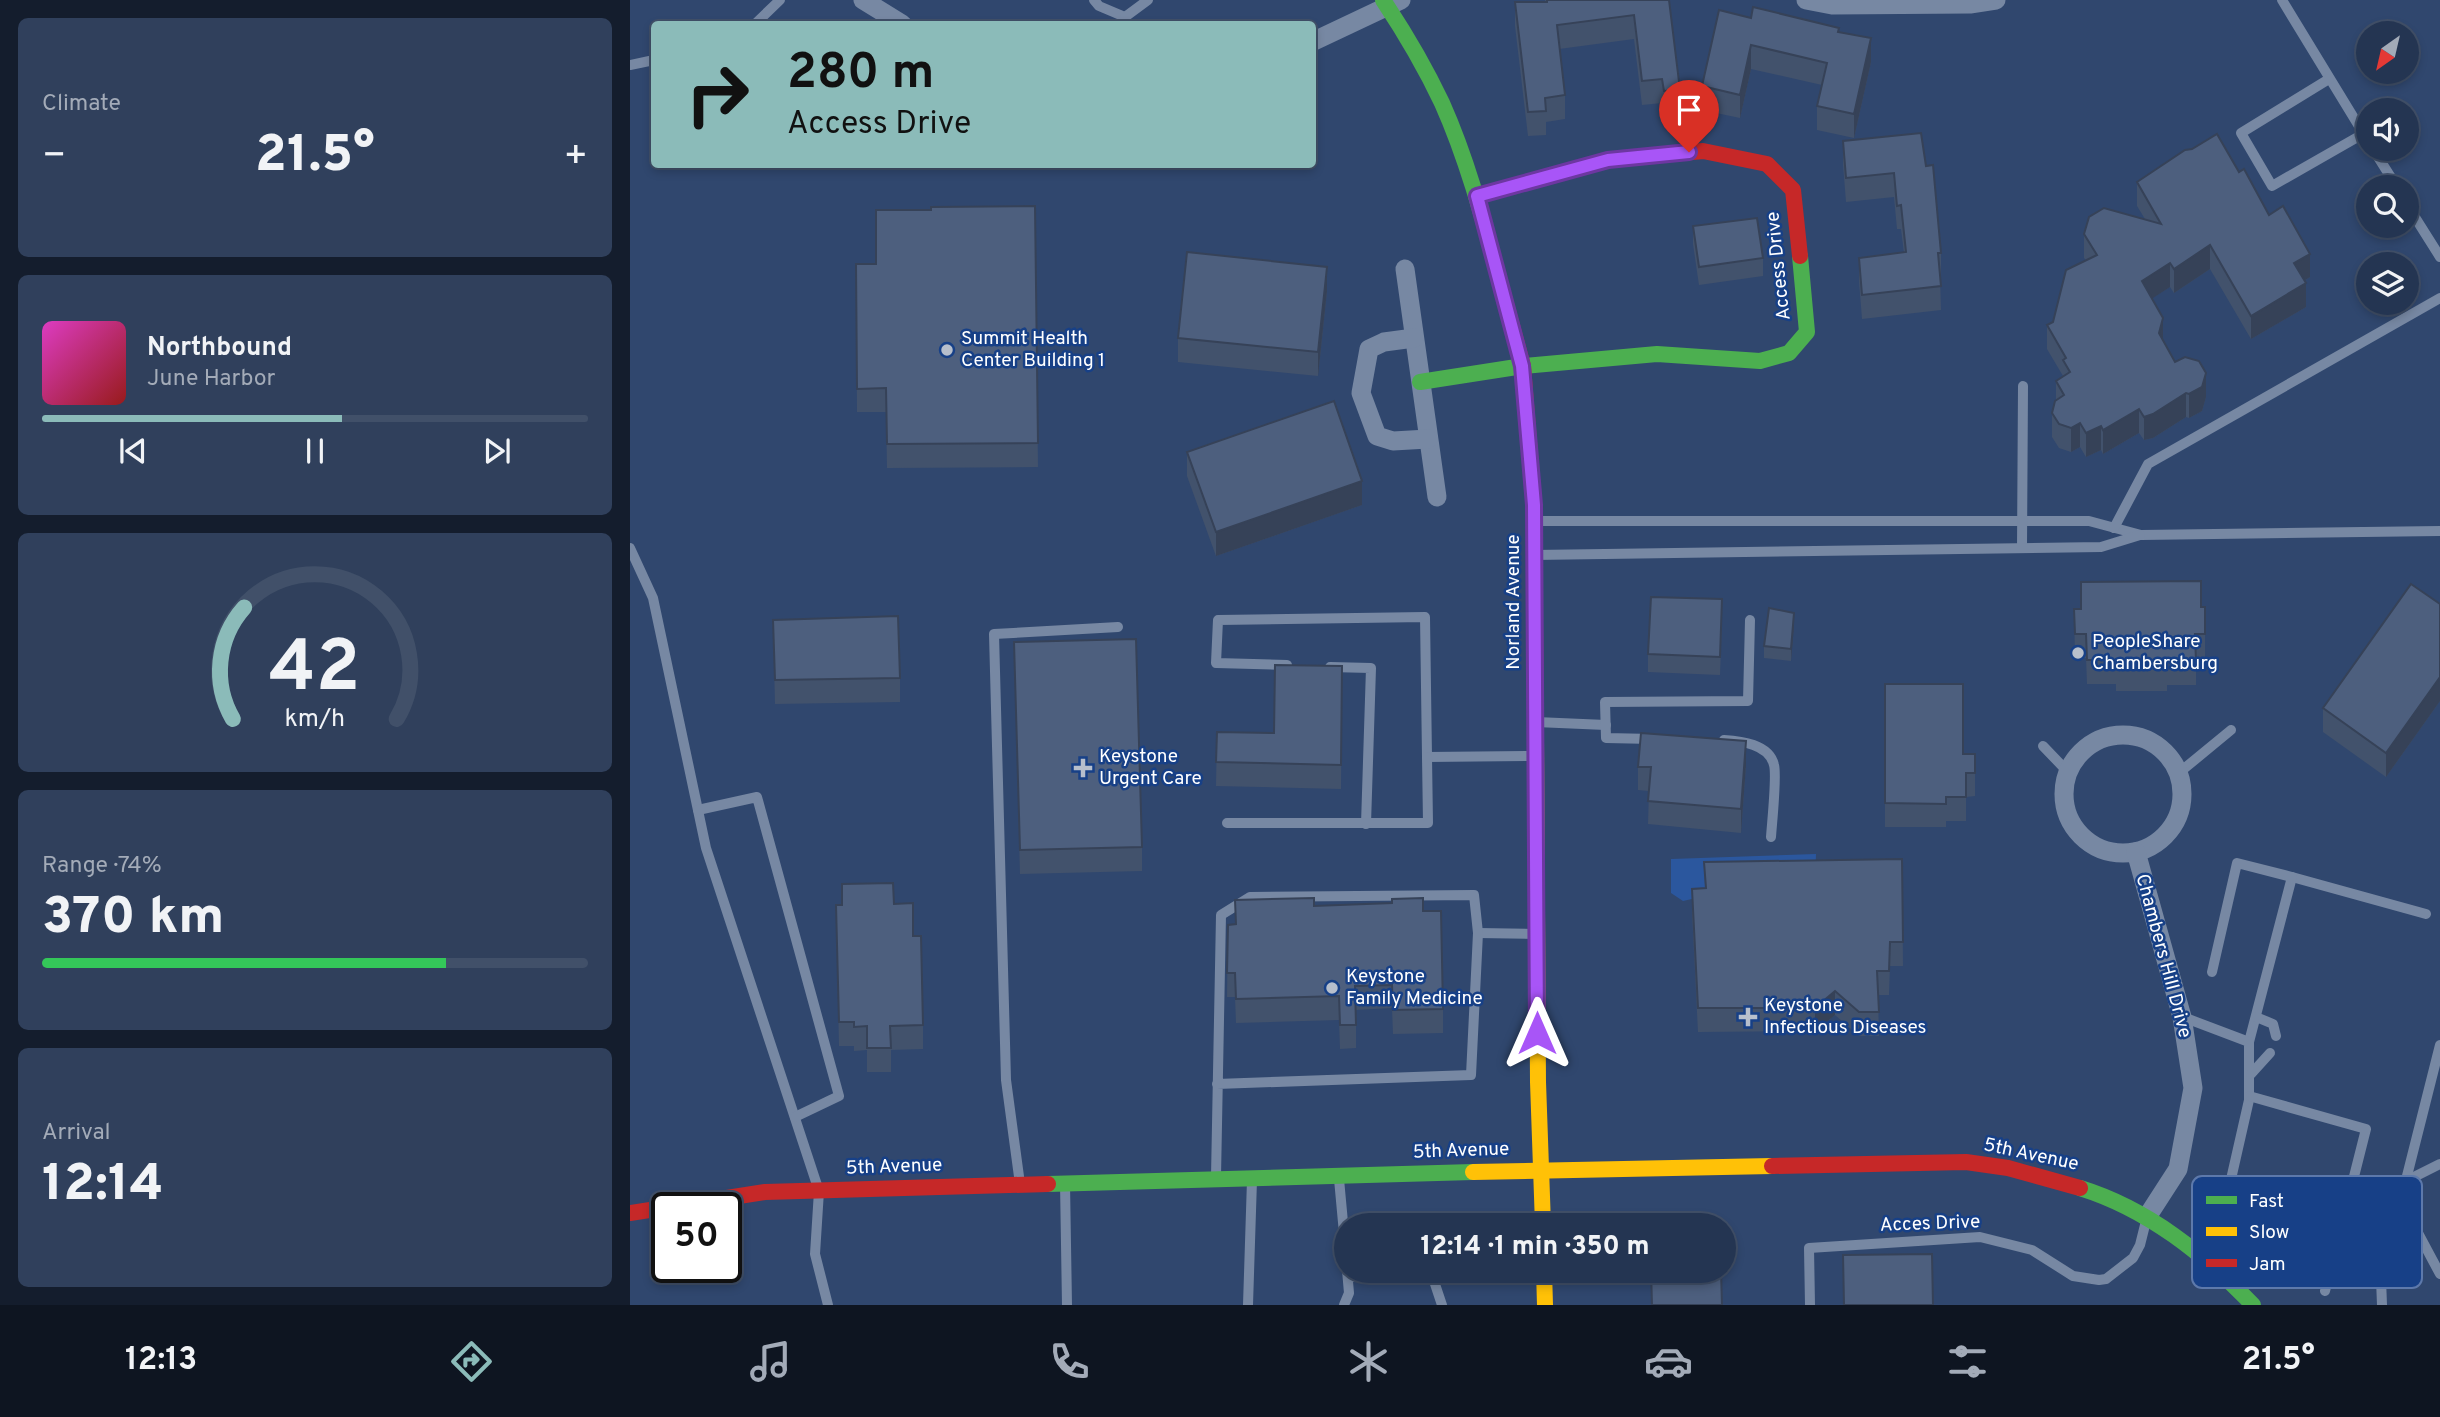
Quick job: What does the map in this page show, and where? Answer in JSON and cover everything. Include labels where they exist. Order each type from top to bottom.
[{"type":"street","points":[[863,0],[897,21]]},
{"type":"street","points":[[1806,0],[1832,5],[1867,2],[1970,4],[1996,0]]},
{"type":"street","points":[[1316,40],[1390,1]]},
{"type":"street","name":"Norland Avenue","points":[[1390,1],[1442,104],[1477,196],[1522,366],[1534,521],[1538,1082],[1543,1213]]},
{"type":"street","name":"Access Drive","points":[[1420,382],[1522,366],[1657,354],[1760,361],[1789,353],[1807,332],[1793,190],[1767,164],[1703,151],[1608,160],[1477,196]]},
{"type":"street","points":[[1405,270],[1437,496]]},
{"type":"street","points":[[1414,338],[1384,342],[1369,349],[1361,393],[1377,436],[1393,441],[1428,439]]},
{"type":"street","points":[[2067,771],[2078,755],[2092,742],[2110,735],[2130,734],[2148,740],[2164,751],[2180,772]]},
{"type":"street","name":"Chambers Hill Drive","points":[[2067,771],[2063,789],[2064,807],[2072,824],[2084,839],[2099,849],[2117,853],[2136,852],[2152,846],[2167,835],[2177,820],[2182,802],[2180,772]]},
{"type":"street","name":"Chambers Hill Drive","points":[[2136,852],[2182,1017],[2193,1088],[2178,1169],[2147,1217]]},
{"type":"street","name":"5th Avenue","points":[[630,1213],[765,1192],[1252,1177],[1966,1162],[2023,1170],[2103,1195],[2147,1217],[2192,1249]]},
{"type":"street","points":[[1544,1283],[1545,1305]]},
{"type":"street","name":"5th Avenue","points":[[2236,1288],[2253,1305]]},
{"type":"lane","points":[[758,21],[780,0]]},
{"type":"lane","points":[[1094,0],[1099,6],[1126,21],[1148,0]]},
{"type":"lane","points":[[2282,0],[2356,121]]},
{"type":"lane","points":[[630,65],[651,61]]},
{"type":"lane","points":[[2329,79],[2241,133],[2272,186],[2356,142]]},
{"type":"lane","points":[[2419,224],[2440,257]]},
{"type":"lane","points":[[2113,528],[2148,464],[2440,298]]},
{"type":"lane","points":[[2022,548],[2023,386]]},
{"type":"lane","points":[[1534,521],[2089,521],[2141,535],[2440,531]]},
{"type":"lane","points":[[1534,555],[2101,547],[2141,535]]},
{"type":"lane","points":[[630,548],[653,598],[706,849],[819,1191],[815,1254],[828,1305]]},
{"type":"lane","points":[[1227,823],[1428,823],[1425,617],[1218,620],[1216,663],[1294,666]]},
{"type":"lane","points":[[1659,739],[1606,738],[1605,702],[1748,701],[1751,620]]},
{"type":"lane","points":[[1020,1184],[1006,1080],[994,634],[1118,627]]},
{"type":"lane","points":[[1320,666],[1371,668],[1366,824]]},
{"type":"lane","points":[[1535,722],[1606,725]]},
{"type":"lane","points":[[2180,772],[2231,730]]},
{"type":"lane","points":[[1712,740],[1739,741],[1765,750],[1774,765],[1771,837]]},
{"type":"lane","points":[[2043,746],[2067,771]]},
{"type":"lane","points":[[1427,757],[1536,756]]},
{"type":"lane","points":[[698,810],[757,797],[839,1096],[795,1117]]},
{"type":"lane","points":[[2212,972],[2237,863],[2426,914]]},
{"type":"lane","points":[[2232,1176],[2249,1096],[2249,1042],[2292,877]]},
{"type":"lane","points":[[1216,1178],[1217,1084],[1221,915],[1250,897],[1474,895],[1478,933],[1471,1075],[1217,1084]]},
{"type":"lane","points":[[1478,933],[1537,934]]},
{"type":"lane","points":[[2182,1017],[2249,1042]]},
{"type":"lane","points":[[2256,1017],[2273,1024],[2276,1036]]},
{"type":"lane","points":[[2407,1176],[2440,1045]]},
{"type":"lane","points":[[2251,1074],[2270,1053]]},
{"type":"lane","points":[[2249,1096],[2366,1129],[2354,1176]]},
{"type":"lane","points":[[2417,1176],[2440,1165]]},
{"type":"lane","points":[[1339,1175],[1342,1213]]},
{"type":"lane","points":[[1248,1305],[1252,1177]]},
{"type":"lane","points":[[1065,1183],[1067,1305]]},
{"type":"lane","name":"Acces Drive","points":[[1810,1305],[1809,1248],[1980,1237],[2032,1250],[2073,1276],[2098,1280],[2106,1279],[2133,1258],[2140,1244],[2147,1217]]},
{"type":"lane","points":[[2422,1240],[2440,1274]]},
{"type":"lane","points":[[1344,1305],[1349,1293],[1348,1283]]},
{"type":"lane","points":[[1434,1283],[1441,1305]]},
{"type":"shaded area","points":[[1816,854],[1815,884],[1705,896],[1683,901],[1671,893],[1671,859]]},
{"type":"building","points":[[1669,0],[1680,90],[1664,91],[1662,79],[1642,81],[1634,15],[1557,25],[1565,95],[1545,98],[1546,111],[1528,112],[1515,2]]},
{"type":"building","points":[[1753,7],[1839,28],[1838,32],[1871,38],[1854,114],[1817,106],[1827,63],[1751,45],[1740,95],[1702,86],[1719,10],[1751,18]]},
{"type":"building","points":[[1921,133],[1926,166],[1933,165],[1941,253],[1938,253],[1941,286],[1862,295],[1859,258],[1906,252],[1901,205],[1897,206],[1894,173],[1846,178],[1843,141]]},
{"type":"building","points":[[2217,134],[2239,172],[2244,169],[2269,215],[2283,206],[2310,254],[2294,263],[2306,283],[2251,316],[2210,245],[2174,269],[2170,263],[2142,281],[2163,318],[2159,333],[2175,362],[2185,357],[2199,361],[2206,373],[2202,387],[2186,393],[2153,414],[2144,417],[2139,409],[2103,430],[2101,426],[2086,433],[2080,423],[2071,428],[2059,424],[2052,413],[2055,401],[2064,395],[2056,381],[2070,372],[2063,360],[2066,358],[2047,325],[2053,322],[2066,270],[2097,255],[2084,234],[2089,217],[2104,208],[2161,224],[2137,182],[2185,150],[2192,149]]},
{"type":"building","name":"Summit Health Center Building 1","points":[[1035,206],[1038,443],[887,444],[886,388],[857,389],[856,264],[876,264],[876,210]]},
{"type":"building","points":[[1757,218],[1763,258],[1699,267],[1693,226]]},
{"type":"building","points":[[1187,252],[1327,267],[1318,352],[1178,338]]},
{"type":"building","points":[[1334,401],[1362,481],[1216,532],[1187,452]]},
{"type":"building","points":[[2201,581],[2205,634],[2195,634],[2196,661],[2167,661],[2167,667],[2116,667],[2116,660],[2087,660],[2086,634],[2075,634],[2074,609],[2081,609],[2081,582]]},
{"type":"building","points":[[2411,584],[2440,604],[2440,677],[2386,753],[2323,708]]},
{"type":"building","points":[[1651,597],[1722,599],[1720,657],[1648,654]]},
{"type":"building","points":[[1769,608],[1794,613],[1791,649],[1764,646]]},
{"type":"building","points":[[898,616],[900,678],[775,680],[773,620]]},
{"type":"building","points":[[1136,639],[1142,847],[1020,850],[1014,642]]},
{"type":"building","points":[[1275,665],[1342,666],[1341,765],[1216,762],[1217,732],[1274,733]]},
{"type":"building","points":[[1885,684],[1963,684],[1963,754],[1975,754],[1975,773],[1966,773],[1966,797],[1946,797],[1946,804],[1885,803]]},
{"type":"building","points":[[1641,733],[1746,741],[1741,809],[1648,801],[1651,767],[1638,767]]},
{"type":"building","points":[[1902,859],[1903,942],[1890,942],[1889,971],[1877,971],[1879,1012],[1859,1012],[1835,991],[1815,1008],[1698,1008],[1692,889],[1706,888],[1704,862]]},
{"type":"building","points":[[893,883],[894,904],[913,903],[913,936],[921,936],[923,1025],[890,1026],[891,1048],[867,1048],[867,1026],[854,1027],[854,1022],[839,1022],[836,905],[842,905],[842,884]]},
{"type":"building","name":"Keystone Family Medicine","points":[[1314,898],[1314,906],[1392,903],[1392,899],[1423,898],[1423,911],[1441,911],[1443,1009],[1393,1010],[1392,985],[1355,986],[1356,1025],[1340,1025],[1339,996],[1236,999],[1235,973],[1227,973],[1228,925],[1236,924],[1235,900]]},
{"type":"building","points":[[1932,1254],[1933,1305],[1844,1305],[1843,1255]]},
{"type":"building","points":[[1651,1283],[1721,1283],[1722,1305],[1652,1305]]},
{"type":"traffic: fast","points":[[1383,0],[1422,63],[1451,124],[1474,189],[1499,278]]},
{"type":"traffic: fast","points":[[1420,382],[1523,366],[1657,354],[1760,361],[1789,353],[1807,332],[1800,256]]},
{"type":"traffic: fast","points":[[1048,1184],[1473,1172]]},
{"type":"traffic: fast","points":[[2080,1188],[2129,1208],[2192,1249]]},
{"type":"traffic: fast","points":[[2236,1288],[2253,1305]]},
{"type":"traffic: slow","points":[[1536,741],[1538,1082],[1543,1213]]},
{"type":"traffic: slow","points":[[1473,1172],[1772,1166]]},
{"type":"traffic: slow","points":[[1544,1283],[1545,1305]]},
{"type":"traffic: jam","points":[[1477,196],[1608,160],[1703,151],[1767,164],[1793,190],[1800,256]]},
{"type":"traffic: jam","points":[[1499,278],[1523,366],[1534,505],[1536,741]]},
{"type":"traffic: jam","points":[[1772,1166],[1966,1162],[2008,1168],[2080,1188]]},
{"type":"traffic: jam","points":[[630,1213],[765,1192],[1048,1184]]},
{"type":"place","name":"Summit Health Center Building 1","points":[[947,350]]},
{"type":"place","name":"PeopleShare Chambersburg","points":[[2078,653]]},
{"type":"place","name":"Keystone Urgent Care","points":[[1083,768]]},
{"type":"place","name":"Keystone Family Medicine","points":[[1332,988]]},
{"type":"place","name":"Keystone Infectious Diseases","points":[[1748,1017]]},
{"type":"route","points":[[1537,1033],[1534,505],[1522,366],[1477,196],[1608,160],[1689,152]]}]
